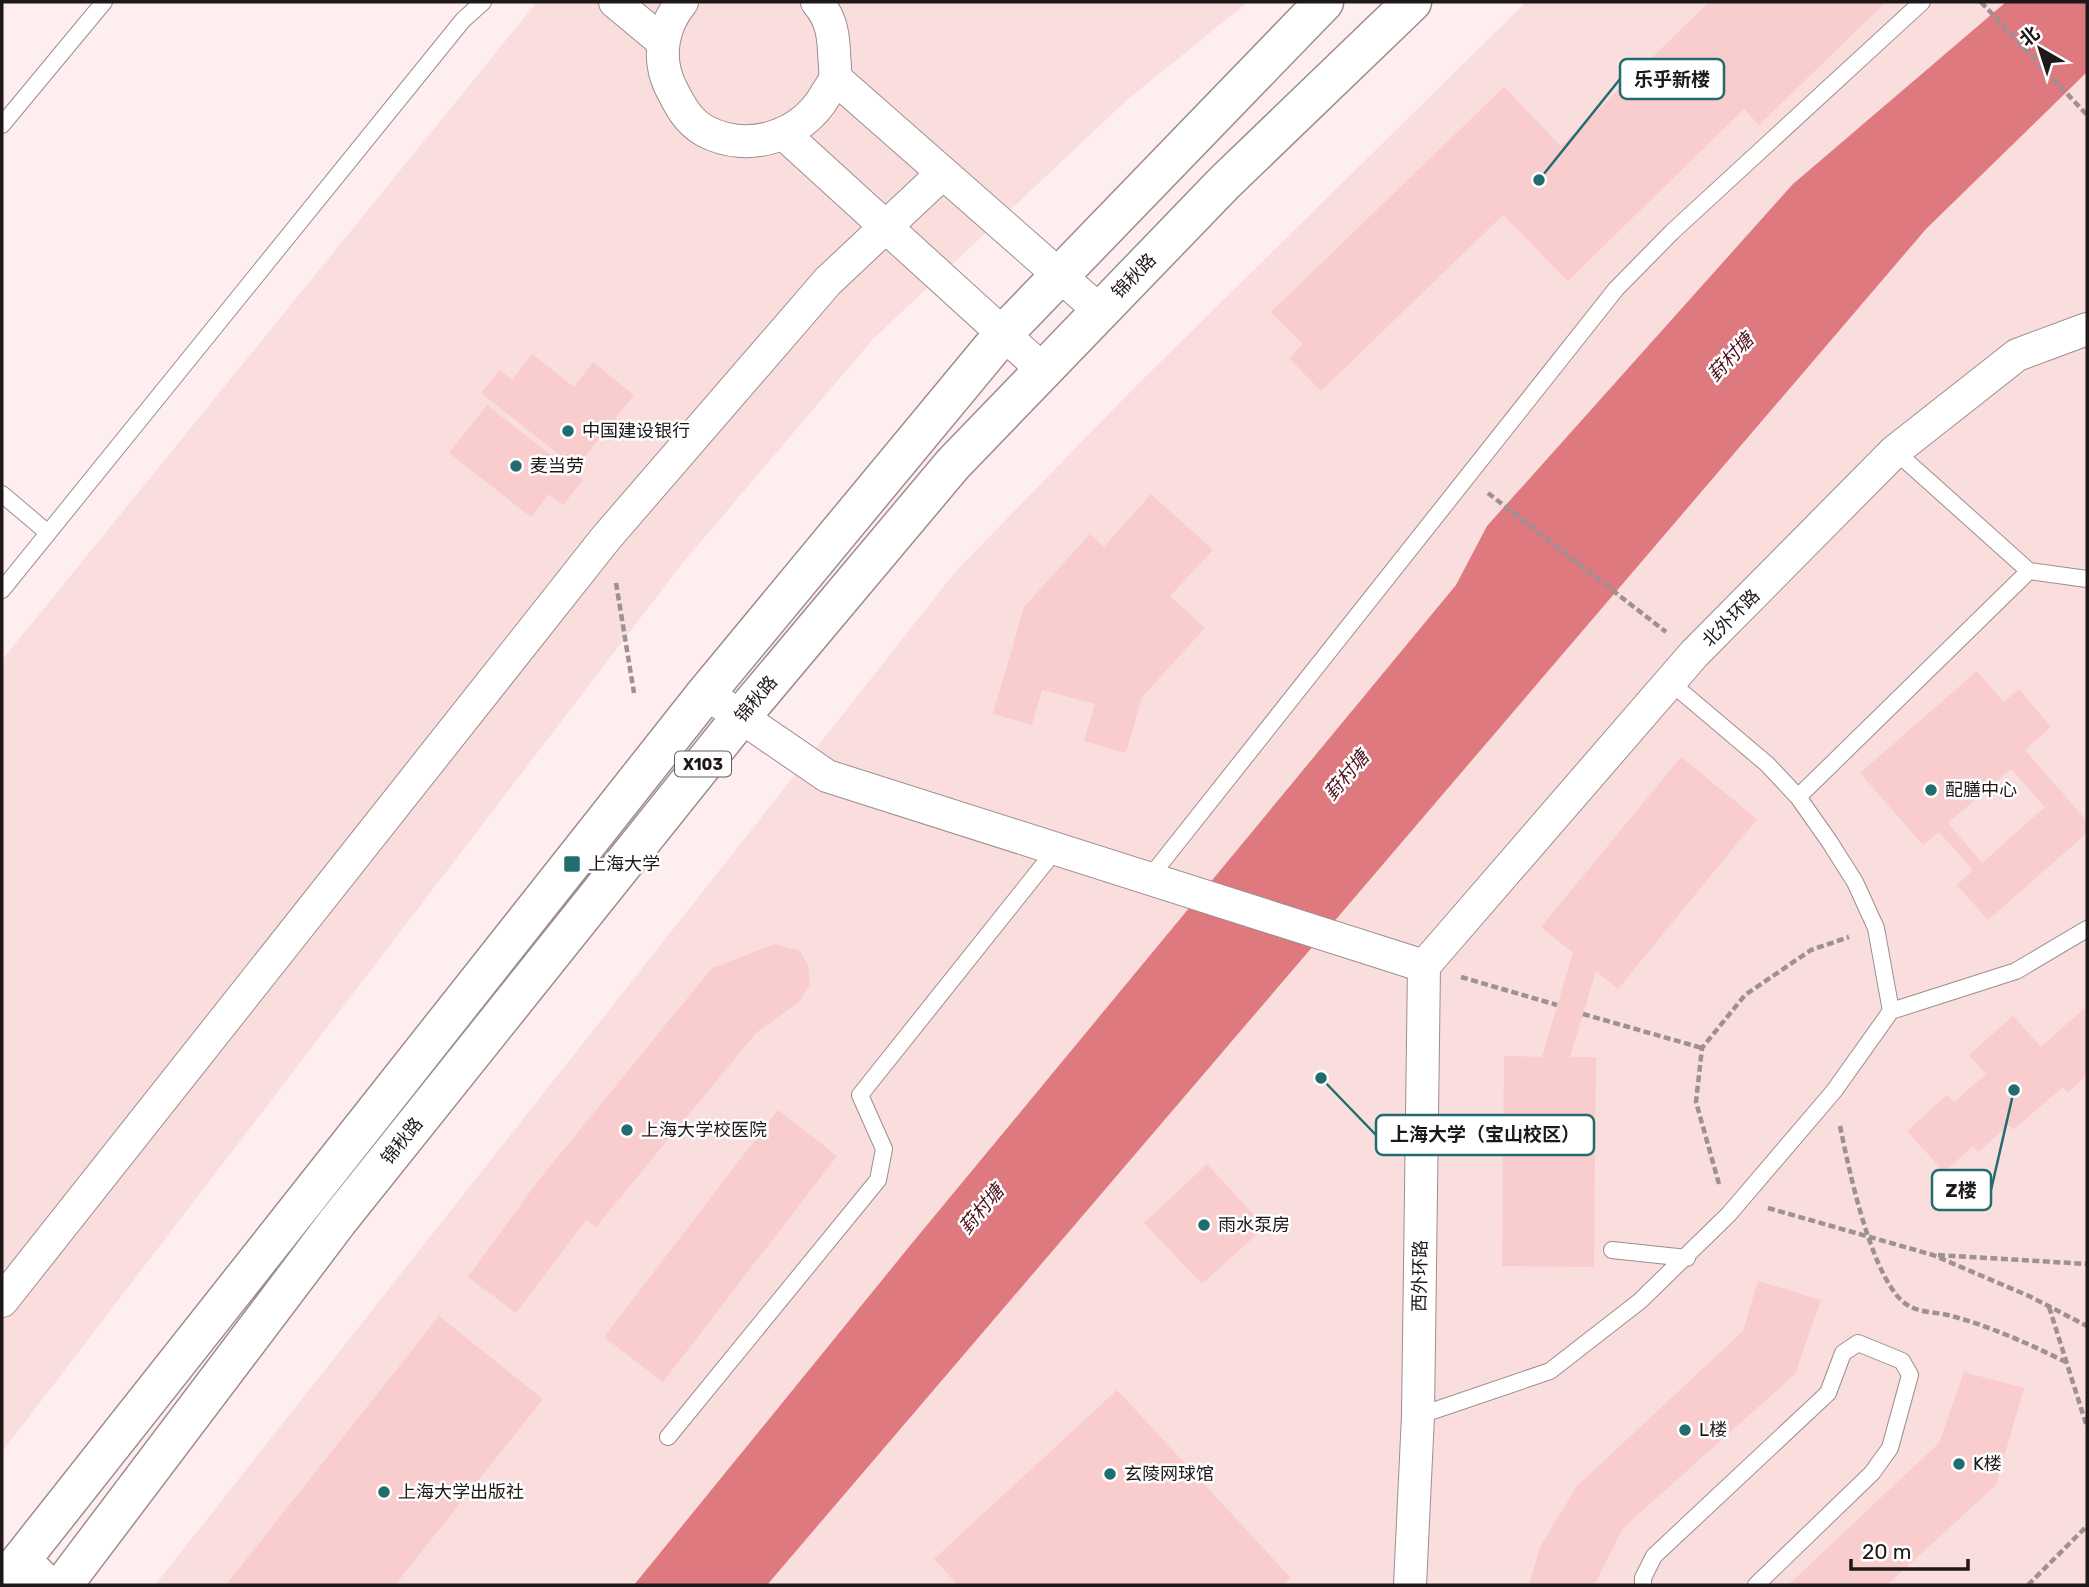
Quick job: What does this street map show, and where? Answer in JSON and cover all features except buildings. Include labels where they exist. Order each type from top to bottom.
[{"type":"main road","name":"X103","points":[[23,1576],[706,693],[1004,333],[1324,2]]},
{"type":"main road","name":"锦秋路","points":[[63,1585],[338,1221],[740,718],[953,464],[1224,183],[1412,2]]},
{"type":"street","points":[[615,2],[663,42]]},
{"type":"street","points":[[682,2],[673,13],[663,42],[663,72],[682,112],[706,131],[747,143],[785,135],[815,113],[835,78],[833,30],[817,2]]},
{"type":"street","points":[[835,78],[1100,311]]},
{"type":"street","points":[[785,135],[1043,370]]},
{"type":"street","points":[[2,1301],[606,537],[828,281],[943,173]]},
{"type":"street","name":"北外环路","points":[[1423,966],[1695,654],[1895,451],[2017,355],[2087,329]]},
{"type":"street","points":[[706,693],[827,776],[1423,966]]},
{"type":"street","name":"西外环路","points":[[1409,1585],[1418,1416],[1423,966]]},
{"type":"lane","points":[[2,125],[104,2]]},
{"type":"lane","points":[[2,590],[463,20],[483,2]]},
{"type":"lane","points":[[1150,877],[1616,289],[1672,232],[1922,2]]},
{"type":"lane","points":[[1895,451],[2028,570],[2087,579]]},
{"type":"lane","points":[[2,494],[48,533]]},
{"type":"lane","points":[[1798,797],[2028,570]]},
{"type":"lane","points":[[1671,682],[1767,764],[1798,797],[1855,882],[1876,928],[1891,1010]]},
{"type":"lane","points":[[668,1437],[878,1180],[884,1149],[860,1095],[1057,848]]},
{"type":"lane","points":[[1418,1416],[1550,1371],[1640,1301],[1687,1258],[1729,1214],[1834,1091],[1891,1010],[2016,971],[2087,929]]},
{"type":"lane","points":[[1612,1250],[1687,1258]]},
{"type":"lane","points":[[1643,1585],[1643,1578],[1654,1556],[1828,1393],[1843,1353],[1858,1343],[1902,1361],[1910,1375],[1890,1448],[1872,1473],[1756,1585]]},
{"type":"path","points":[[1981,2],[2086,113]]},
{"type":"path","points":[[1468,477],[1695,654]]},
{"type":"path","points":[[606,537],[634,693]]},
{"type":"path","points":[[1729,1214],[1696,1102],[1702,1048],[1745,995],[1811,950],[1876,928]]},
{"type":"path","points":[[1423,966],[1558,1004]]},
{"type":"path","points":[[1583,1014],[1702,1048]]},
{"type":"path","points":[[1830,1127],[1838,1117],[1855,1197],[1870,1238],[1886,1279],[1910,1307],[1951,1315],[2013,1336],[2066,1362]]},
{"type":"path","points":[[1771,1196],[1762,1206],[1933,1255],[2087,1326]]},
{"type":"path","points":[[1933,1255],[2087,1264]]},
{"type":"path","points":[[2049,1307],[2087,1427]]},
{"type":"path","points":[[2028,1585],[2087,1526]]},
{"type":"shaded area","points":[[537,2],[1248,2],[1128,99],[873,339],[681,565],[2,1452],[2,660]]},
{"type":"shaded area","points":[[1526,2],[2087,2],[2087,1585],[155,1585],[956,571],[1132,390]]},
{"type":"water","name":"葑村塘","points":[[2006,2],[2087,2],[2087,72],[1926,229],[767,1585],[634,1585],[913,1242],[1456,585],[1487,526],[1793,184]]},
{"type":"place","name":"乐乎新楼","points":[[1539,180]]},
{"type":"place","name":"中国建设银行","points":[[568,431]]},
{"type":"place","name":"麦当劳","points":[[516,466]]},
{"type":"place","name":"配膳中心","points":[[1931,790]]},
{"type":"place","name":"上海大学","points":[[572,864]]},
{"type":"place","name":"上海大学（宝山校区）","points":[[1321,1078]]},
{"type":"place","name":"Z楼","points":[[2014,1090]]},
{"type":"place","name":"上海大学校医院","points":[[627,1130]]},
{"type":"place","name":"雨水泵房","points":[[1204,1225]]},
{"type":"place","name":"L楼","points":[[1685,1430]]},
{"type":"place","name":"K楼","points":[[1959,1464]]},
{"type":"place","name":"玄陵网球馆","points":[[1110,1474]]},
{"type":"place","name":"上海大学出版社","points":[[384,1492]]}]
